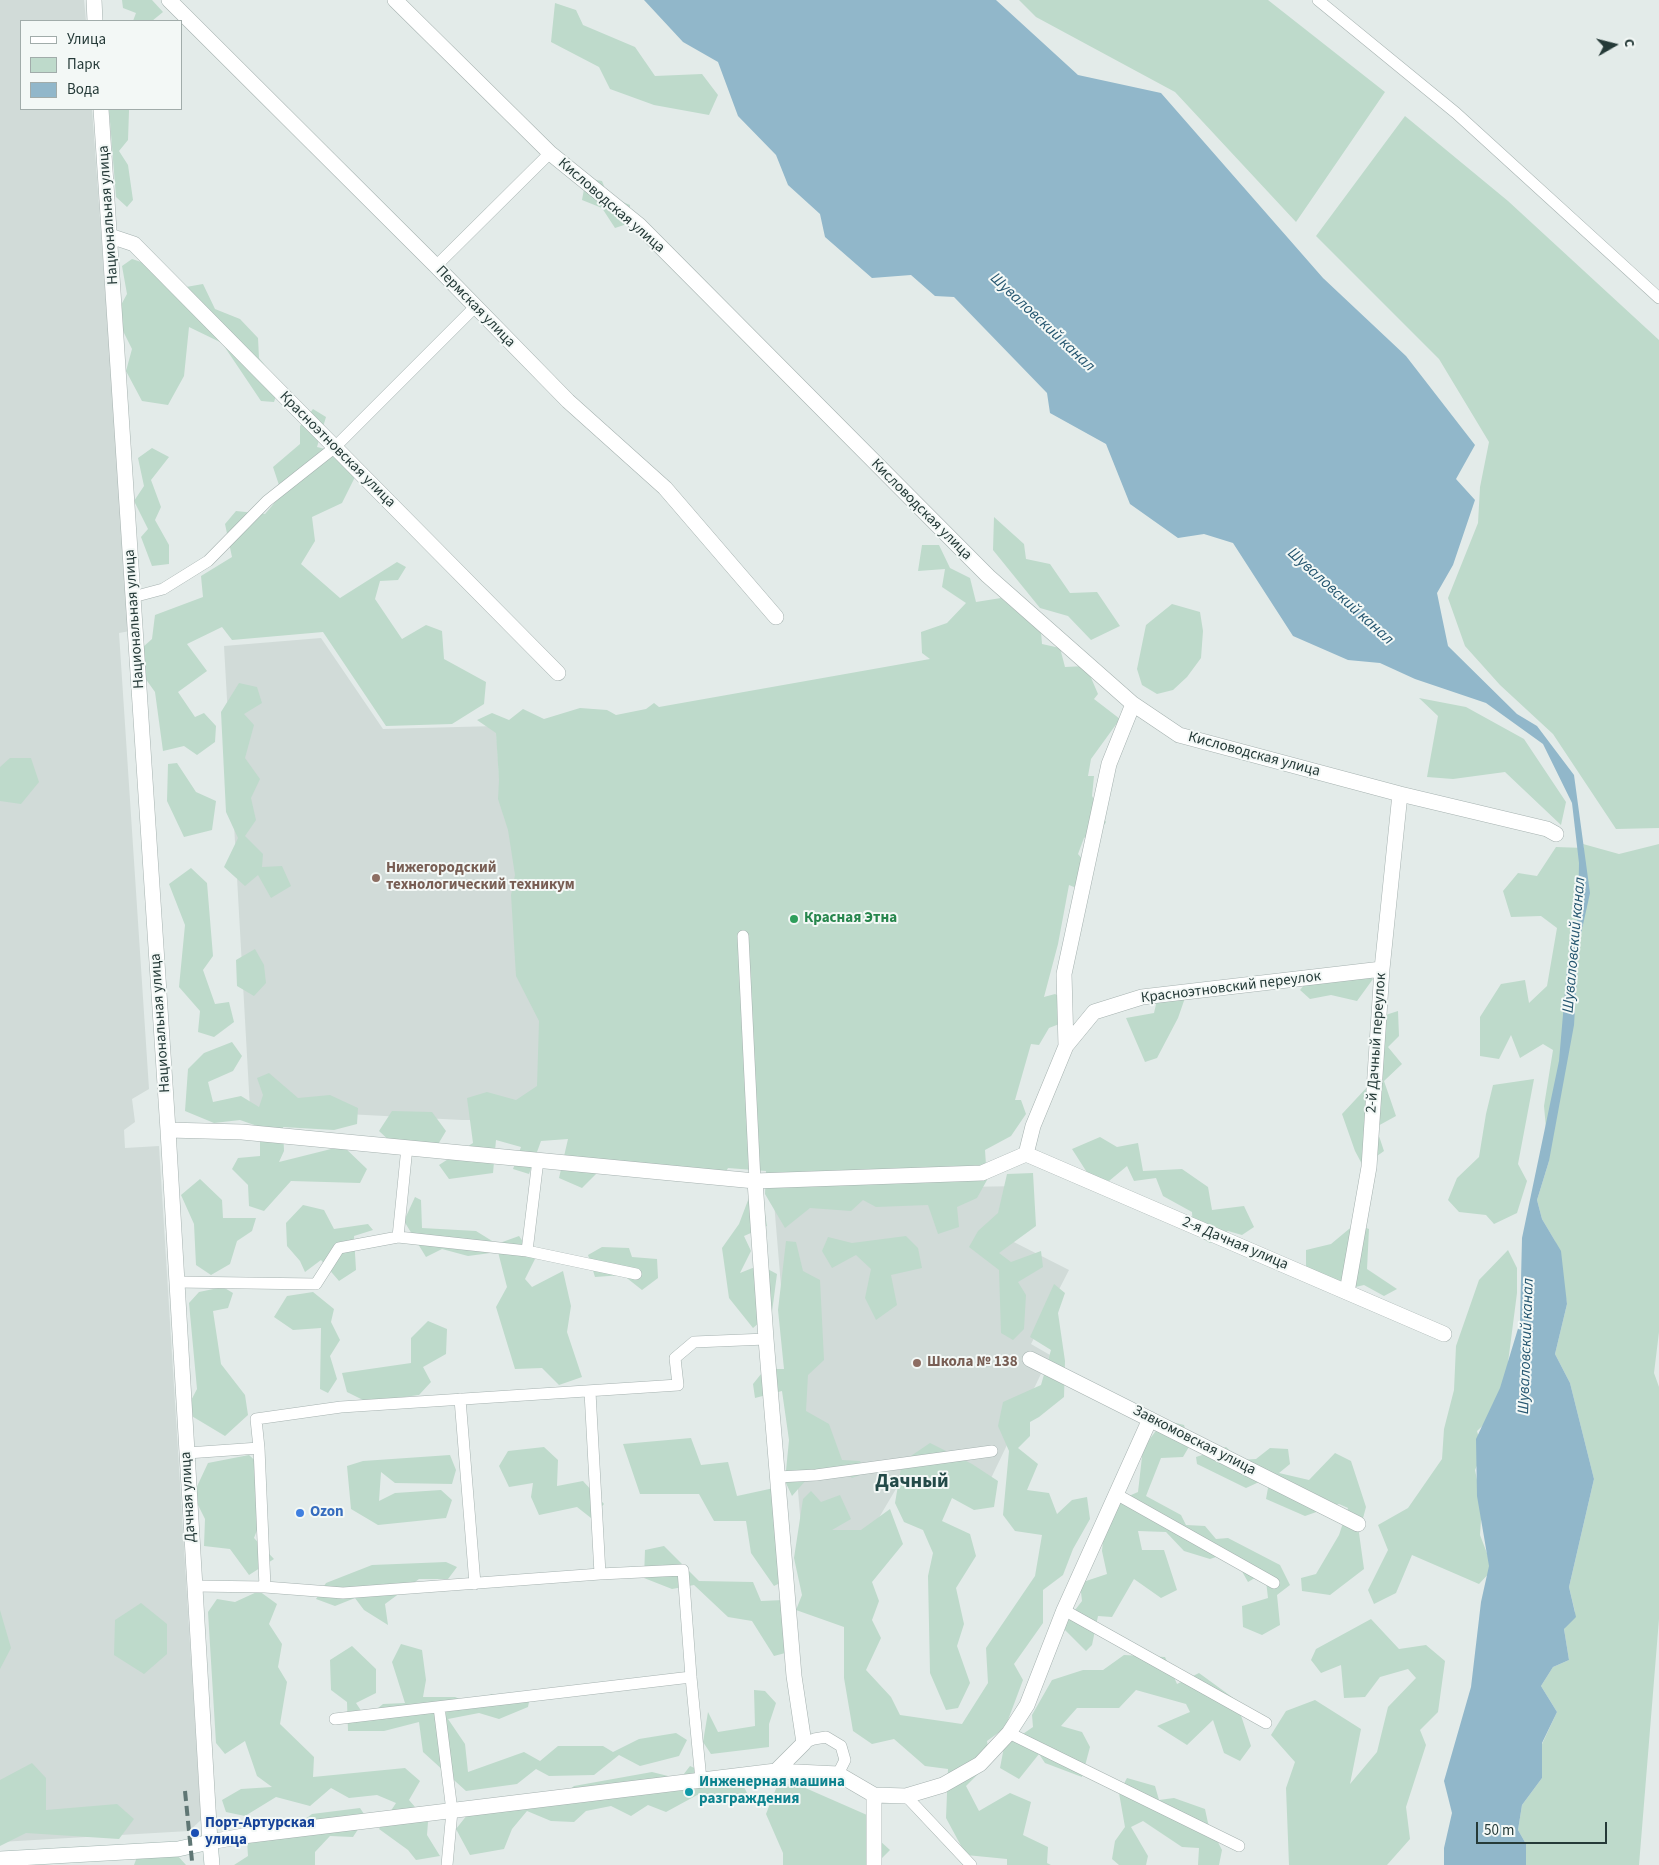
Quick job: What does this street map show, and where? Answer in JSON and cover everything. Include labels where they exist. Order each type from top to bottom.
[{"type":"street","points":[[94,0],[95,20]]},
{"type":"street","name":"Пермская улица","points":[[169,0],[436,266],[568,401],[666,488],[776,618]]},
{"type":"street","name":"Кисловодская улица","points":[[395,0],[550,153],[639,225],[988,576],[1133,704],[1179,735],[1400,794],[1547,829],[1556,834]]},
{"type":"street","name":"Национальная улица","points":[[101,110],[168,1130]]},
{"type":"street","name":"Красноэтновская улица","points":[[110,236],[134,244],[558,673]]},
{"type":"street","points":[[168,1130],[242,1132],[756,1181],[982,1173],[1026,1154],[1033,1126],[1066,1046],[1064,974],[1109,764],[1133,704]]},
{"type":"street","name":"2-й Дачный переулок","points":[[1347,1292],[1369,1167],[1382,969],[1400,794]]},
{"type":"street","name":"Красноэтновский переулок","points":[[1066,1046],[1094,1012],[1142,997],[1382,969]]},
{"type":"street","name":"Дачная улица","points":[[168,1130],[212,1865]]},
{"type":"street","name":"2-я Дачная улица","points":[[1026,1154],[1444,1334]]},
{"type":"street","points":[[756,1181],[766,1339],[794,1676],[804,1743],[776,1771]]},
{"type":"street","name":"Завкомовская улица","points":[[1030,1359],[1358,1524]]},
{"type":"street","points":[[0,1859],[178,1848],[243,1836],[776,1771],[838,1774],[874,1795],[906,1796],[943,1785],[980,1764],[1009,1732],[1027,1705],[1064,1610],[1150,1419]]},
{"type":"street","points":[[874,1795],[874,1865]]},
{"type":"lane","points":[[1318,0],[1456,113],[1659,298]]},
{"type":"lane","points":[[436,266],[550,153]]},
{"type":"lane","points":[[133,597],[164,589],[208,561],[266,501],[334,448],[475,307]]},
{"type":"lane","points":[[743,936],[756,1181]]},
{"type":"lane","points":[[398,1237],[408,1147]]},
{"type":"lane","points":[[527,1251],[538,1160]]},
{"type":"lane","points":[[177,1282],[316,1284],[339,1248],[398,1237],[527,1251],[636,1274]]},
{"type":"lane","points":[[265,1587],[256,1418],[341,1407],[678,1385],[675,1358],[694,1342],[766,1339]]},
{"type":"lane","points":[[590,1392],[600,1574]]},
{"type":"lane","points":[[460,1399],[475,1584]]},
{"type":"lane","points":[[187,1453],[259,1448]]},
{"type":"lane","points":[[778,1477],[816,1475],[992,1451]]},
{"type":"lane","points":[[1116,1494],[1274,1583]]},
{"type":"lane","points":[[195,1586],[265,1587],[343,1593],[600,1574],[683,1570],[701,1780]]},
{"type":"lane","points":[[1064,1610],[1266,1723]]},
{"type":"lane","points":[[335,1719],[691,1677]]},
{"type":"lane","points":[[439,1707],[452,1811],[447,1865]]},
{"type":"lane","points":[[1009,1732],[1239,1846]]},
{"type":"lane","points":[[804,1743],[826,1737],[841,1746],[845,1760],[838,1774]]},
{"type":"lane","points":[[906,1796],[971,1865]]},
{"type":"shaded area","points":[[0,0],[84,0],[86,20],[20,20],[20,110],[92,110],[130,631],[119,633],[149,1089],[132,1099],[135,1122],[124,1130],[125,1148],[159,1146],[201,1820],[189,1831],[0,1842]]},
{"type":"shaded area","name":"Нижегородский технологический техникум","points":[[321,638],[383,729],[496,726],[499,776],[562,1120],[462,1120],[250,1109],[224,646]]},
{"type":"shaded area","name":"Школа № 138","points":[[1023,1186],[1000,1235],[1069,1270],[1031,1344],[1050,1355],[983,1495],[913,1460],[867,1538],[802,1539],[773,1190]]},
{"type":"green space","points":[[122,0],[152,0],[163,12],[153,20],[133,20],[136,13],[123,8]]},
{"type":"green space","points":[[1019,0],[1268,0],[1385,92],[1296,222],[1175,92],[1036,17]]},
{"type":"green space","points":[[555,3],[576,10],[583,25],[635,47],[655,76],[702,74],[718,95],[709,115],[654,105],[610,89],[599,67],[551,42]]},
{"type":"green space","points":[[109,110],[129,110],[128,140],[119,151],[128,165],[133,200],[127,207],[116,197]]},
{"type":"green space","points":[[1405,116],[1508,201],[1659,340],[1659,828],[1616,829],[1553,734],[1500,685],[1465,646],[1448,598],[1478,523],[1480,487],[1489,442],[1439,359],[1316,236]]},
{"type":"green space","points":[[586,178],[602,181],[608,196],[630,205],[630,223],[615,228],[602,208],[582,200]]},
{"type":"green space","points":[[132,259],[172,272],[186,287],[203,284],[215,309],[240,319],[258,338],[259,358],[280,384],[274,402],[261,401],[222,343],[189,327],[184,376],[168,405],[142,401],[126,371],[132,349],[122,329],[121,305],[127,294],[122,266]]},
{"type":"green space","points":[[313,409],[326,417],[317,447],[350,455],[360,467],[342,503],[312,517],[315,541],[301,564],[340,598],[397,562],[406,567],[398,580],[380,581],[375,599],[402,639],[426,625],[442,631],[444,659],[486,682],[484,704],[452,724],[386,726],[323,632],[232,640],[222,627],[187,644],[207,671],[178,692],[195,717],[204,713],[216,726],[215,742],[197,755],[184,746],[163,751],[155,692],[145,678],[143,647],[152,639],[155,615],[203,597],[201,576],[232,557],[225,524],[236,511],[265,514],[282,494],[273,467],[300,444],[300,426]]},
{"type":"green space","points":[[152,448],[169,457],[151,480],[161,507],[155,520],[169,545],[169,564],[152,566],[141,537],[148,529],[134,501],[144,486],[138,458]]},
{"type":"green space","points":[[994,517],[1024,544],[1026,559],[1050,564],[1070,593],[1097,592],[1120,626],[1091,640],[1068,616],[1040,608],[993,550]]},
{"type":"green space","name":"Красная Этна","points":[[922,545],[939,545],[950,568],[970,578],[976,602],[1001,598],[1041,632],[1042,644],[1060,648],[1065,667],[1086,666],[1098,694],[1094,699],[1120,719],[1091,759],[1088,776],[1094,776],[1092,796],[1106,822],[1100,831],[1084,838],[1078,854],[1091,869],[1090,877],[1074,887],[1069,885],[1058,944],[1044,997],[1055,994],[1070,1002],[1072,1019],[1049,1028],[1039,1045],[1031,1044],[1015,1100],[1021,1100],[1026,1114],[1011,1136],[985,1150],[987,1180],[977,1198],[957,1207],[959,1227],[938,1234],[928,1205],[876,1207],[863,1200],[851,1211],[810,1208],[785,1228],[765,1194],[766,1171],[728,1168],[719,1184],[606,1164],[582,1188],[559,1178],[568,1139],[541,1141],[529,1174],[513,1169],[521,1147],[496,1140],[493,1173],[449,1179],[439,1165],[473,1143],[467,1098],[487,1092],[516,1100],[537,1086],[539,1021],[516,976],[511,895],[515,875],[508,830],[498,799],[499,780],[496,733],[477,720],[492,713],[509,720],[523,709],[544,719],[580,708],[607,710],[616,715],[646,709],[654,703],[659,707],[930,659],[922,653],[921,632],[947,623],[966,603],[942,587],[945,569],[918,571]]},
{"type":"green space","points":[[1172,604],[1200,612],[1203,631],[1201,658],[1187,677],[1173,690],[1157,694],[1142,685],[1137,669],[1146,625]]},
{"type":"green space","points":[[239,683],[257,687],[262,703],[244,714],[254,725],[245,758],[260,779],[251,798],[256,820],[245,836],[263,854],[262,867],[282,866],[291,886],[271,898],[258,875],[245,886],[224,867],[238,838],[226,812],[221,712]]},
{"type":"green space","points":[[1419,698],[1466,707],[1524,739],[1566,802],[1561,825],[1505,772],[1453,779],[1427,777],[1438,716]]},
{"type":"green space","points":[[10,758],[31,758],[39,782],[21,804],[0,801],[0,767]]},
{"type":"green space","points":[[177,763],[196,792],[216,801],[212,830],[184,837],[167,801],[168,764]]},
{"type":"green space","points":[[1583,844],[1619,854],[1659,844],[1659,1332],[1654,1373],[1659,1387],[1659,1619],[1639,1865],[1526,1865],[1526,1844],[1518,1830],[1522,1805],[1542,1778],[1542,1744],[1557,1712],[1541,1686],[1553,1667],[1569,1660],[1564,1629],[1575,1612],[1569,1587],[1594,1479],[1570,1383],[1555,1354],[1567,1304],[1555,1241],[1542,1219],[1537,1200],[1549,1161],[1544,1106],[1553,1050],[1543,1044],[1520,1058],[1511,1035],[1499,1059],[1480,1056],[1480,1017],[1501,984],[1525,980],[1529,1003],[1547,986],[1557,928],[1541,916],[1511,917],[1503,891],[1518,873],[1537,876],[1556,847],[1584,848]]},
{"type":"green space","points":[[191,868],[207,883],[213,956],[203,970],[215,1004],[229,1002],[234,1022],[214,1037],[198,1032],[200,1011],[179,987],[185,925],[169,884]]},
{"type":"green space","points":[[255,949],[264,965],[266,983],[254,996],[237,986],[236,960]]},
{"type":"green space","points":[[1353,965],[1373,979],[1357,1001],[1331,995],[1310,999],[1300,990],[1317,969]]},
{"type":"green space","points":[[1181,986],[1186,995],[1178,1018],[1157,1058],[1145,1062],[1126,1018],[1154,1013],[1160,987]]},
{"type":"green space","points":[[1398,1011],[1399,1036],[1388,1047],[1402,1064],[1384,1081],[1396,1116],[1376,1127],[1384,1151],[1363,1166],[1355,1151],[1342,1114],[1369,1085],[1373,1019]]},
{"type":"green space","points":[[232,1042],[242,1056],[233,1071],[208,1082],[213,1102],[241,1096],[259,1107],[263,1095],[257,1078],[269,1073],[298,1098],[330,1095],[358,1108],[357,1124],[334,1130],[283,1127],[284,1151],[279,1162],[343,1146],[367,1169],[360,1183],[291,1181],[264,1211],[249,1206],[248,1185],[232,1169],[238,1158],[260,1156],[260,1127],[240,1120],[214,1123],[185,1111],[188,1069],[204,1053]]},
{"type":"green space","points":[[1534,1079],[1518,1164],[1527,1181],[1517,1213],[1494,1224],[1486,1215],[1459,1212],[1448,1200],[1457,1178],[1479,1157],[1493,1085]]},
{"type":"green space","points":[[392,1111],[432,1112],[446,1131],[437,1146],[392,1143],[379,1131]]},
{"type":"green space","points":[[1100,1137],[1117,1147],[1138,1143],[1143,1171],[1182,1169],[1208,1187],[1212,1210],[1244,1206],[1254,1227],[1242,1235],[1228,1231],[1210,1243],[1193,1233],[1192,1212],[1163,1196],[1156,1178],[1134,1181],[1127,1166],[1109,1181],[1088,1174],[1072,1149]]},
{"type":"green space","points":[[1033,1173],[1036,1226],[999,1253],[1011,1262],[1041,1251],[1043,1267],[1018,1282],[1026,1295],[1024,1329],[1013,1340],[1001,1333],[999,1270],[969,1247],[978,1231],[998,1213],[1007,1174]]},
{"type":"green space","points":[[200,1179],[222,1200],[223,1218],[256,1218],[252,1231],[237,1241],[230,1264],[211,1275],[196,1265],[194,1224],[181,1195]]},
{"type":"green space","points":[[750,1195],[762,1197],[767,1226],[744,1236],[751,1251],[740,1273],[760,1265],[777,1274],[772,1312],[753,1328],[729,1298],[722,1248],[739,1224]]},
{"type":"green space","points":[[415,1197],[421,1200],[422,1228],[476,1231],[497,1244],[519,1236],[535,1259],[525,1279],[532,1287],[563,1271],[571,1306],[567,1332],[582,1377],[559,1385],[542,1368],[515,1369],[496,1307],[507,1287],[498,1252],[468,1256],[442,1249],[426,1257],[404,1221]]},
{"type":"green space","points":[[303,1205],[324,1210],[334,1229],[368,1224],[373,1230],[354,1236],[356,1270],[339,1281],[321,1260],[305,1272],[300,1261],[287,1246],[286,1223]]},
{"type":"green space","points":[[1355,1224],[1369,1229],[1367,1269],[1397,1289],[1384,1296],[1364,1285],[1343,1290],[1306,1277],[1306,1250],[1331,1244]]},
{"type":"green space","points":[[906,1236],[918,1248],[922,1268],[891,1275],[897,1305],[876,1320],[865,1298],[871,1269],[856,1255],[832,1268],[822,1251],[828,1237],[852,1243]]},
{"type":"green space","points":[[786,1241],[796,1242],[803,1271],[820,1280],[824,1360],[808,1375],[806,1411],[829,1424],[842,1460],[860,1461],[865,1473],[852,1478],[842,1468],[814,1471],[792,1496],[785,1481],[789,1440],[782,1391],[755,1398],[753,1384],[765,1369],[784,1369],[778,1310]]},
{"type":"green space","points":[[602,1247],[629,1248],[632,1257],[657,1259],[658,1278],[642,1290],[623,1275],[595,1277],[588,1255]]},
{"type":"green space","points":[[1508,1250],[1517,1268],[1517,1293],[1506,1378],[1495,1414],[1477,1431],[1483,1453],[1475,1470],[1482,1504],[1480,1535],[1493,1569],[1479,1584],[1412,1555],[1396,1593],[1374,1604],[1368,1590],[1388,1550],[1378,1525],[1408,1508],[1442,1459],[1444,1429],[1454,1390],[1456,1346],[1479,1280]]},
{"type":"green space","points":[[1054,1284],[1065,1293],[1058,1313],[1065,1361],[1064,1397],[1030,1422],[1030,1436],[1018,1448],[1038,1464],[1027,1490],[1049,1493],[1057,1514],[1072,1500],[1087,1497],[1090,1519],[1073,1549],[1063,1575],[1043,1590],[1043,1623],[1014,1664],[1023,1680],[1005,1728],[987,1741],[990,1762],[966,1786],[979,1811],[1010,1793],[1031,1802],[1023,1835],[1048,1847],[1047,1863],[1051,1865],[1007,1865],[1007,1859],[966,1855],[946,1818],[948,1769],[925,1766],[894,1739],[872,1744],[853,1731],[844,1678],[844,1627],[796,1610],[802,1595],[794,1558],[803,1499],[811,1491],[821,1502],[840,1495],[851,1519],[832,1530],[861,1530],[890,1509],[903,1544],[872,1582],[879,1601],[872,1620],[881,1638],[866,1670],[891,1697],[900,1715],[962,1724],[988,1683],[986,1648],[1035,1576],[1042,1535],[1015,1531],[1003,1515],[1009,1451],[998,1426],[1003,1402],[1041,1385],[1051,1350],[1030,1337]]},
{"type":"green space","points":[[223,1287],[233,1293],[228,1308],[213,1311],[221,1364],[245,1395],[248,1415],[225,1436],[185,1412],[197,1389],[189,1303],[199,1292]]},
{"type":"green space","points":[[313,1292],[334,1309],[331,1322],[340,1340],[330,1356],[337,1379],[328,1393],[320,1389],[321,1328],[293,1330],[274,1317],[287,1296]]},
{"type":"green space","points":[[428,1321],[447,1329],[446,1354],[423,1367],[431,1382],[419,1395],[367,1402],[347,1392],[342,1373],[411,1363],[411,1338]]},
{"type":"green space","points":[[1164,1420],[1184,1425],[1190,1445],[1183,1457],[1161,1458],[1146,1496],[1181,1515],[1186,1525],[1205,1526],[1216,1539],[1228,1538],[1280,1565],[1290,1585],[1277,1595],[1280,1625],[1262,1635],[1243,1627],[1242,1606],[1268,1598],[1265,1572],[1248,1582],[1231,1552],[1210,1559],[1184,1551],[1166,1532],[1138,1531],[1142,1550],[1164,1550],[1177,1590],[1161,1598],[1134,1579],[1112,1617],[1098,1616],[1092,1645],[1086,1651],[1062,1627],[1082,1601],[1080,1583],[1107,1574],[1102,1551],[1106,1506],[1138,1492],[1143,1448]]},
{"type":"green space","points":[[691,1438],[701,1465],[728,1462],[737,1496],[774,1488],[784,1581],[774,1586],[751,1553],[746,1521],[714,1521],[699,1494],[640,1494],[623,1444]]},
{"type":"green space","points":[[930,1443],[972,1464],[998,1481],[994,1507],[974,1510],[952,1498],[942,1521],[970,1534],[976,1556],[956,1588],[964,1624],[957,1646],[970,1683],[958,1708],[946,1710],[930,1673],[928,1576],[933,1553],[923,1530],[904,1522],[895,1503],[902,1462]]},
{"type":"green space","points":[[544,1447],[558,1460],[557,1486],[583,1481],[604,1504],[591,1518],[577,1507],[539,1515],[531,1497],[533,1483],[509,1487],[499,1466],[508,1451]]},
{"type":"green space","points":[[1226,1447],[1240,1460],[1256,1459],[1270,1448],[1288,1449],[1290,1464],[1279,1473],[1309,1480],[1335,1453],[1351,1461],[1366,1507],[1359,1533],[1364,1569],[1330,1595],[1302,1591],[1301,1578],[1316,1574],[1339,1535],[1348,1508],[1339,1504],[1305,1516],[1266,1499],[1270,1477],[1246,1488],[1197,1464],[1196,1457]]},
{"type":"green space","points":[[249,1455],[264,1469],[267,1504],[254,1538],[274,1559],[249,1575],[230,1549],[204,1546],[205,1519],[193,1495],[208,1463]]},
{"type":"green space","points":[[450,1455],[456,1470],[452,1484],[395,1483],[381,1472],[379,1501],[395,1493],[441,1490],[452,1500],[446,1518],[378,1525],[351,1509],[347,1466],[363,1461]]},
{"type":"green space","points":[[664,1546],[699,1581],[753,1582],[761,1601],[784,1600],[789,1652],[774,1656],[752,1621],[728,1617],[694,1585],[672,1589],[644,1578],[645,1550]]},
{"type":"green space","points":[[446,1562],[457,1567],[448,1579],[419,1579],[385,1604],[388,1625],[364,1610],[355,1598],[335,1606],[316,1599],[326,1583],[372,1565]]},
{"type":"green space","points":[[259,1591],[277,1604],[269,1624],[282,1644],[278,1667],[287,1682],[280,1724],[314,1757],[313,1777],[405,1768],[420,1781],[409,1800],[428,1822],[427,1835],[440,1856],[416,1860],[408,1850],[379,1829],[396,1803],[377,1795],[349,1798],[331,1788],[310,1806],[276,1797],[245,1816],[226,1812],[222,1800],[241,1789],[272,1787],[257,1776],[245,1741],[225,1754],[216,1743],[208,1612],[217,1599],[235,1602]]},
{"type":"green space","points":[[141,1603],[167,1624],[167,1654],[144,1674],[114,1655],[115,1620]]},
{"type":"green space","points":[[0,1610],[11,1648],[0,1669]]},
{"type":"green space","points":[[1371,1619],[1399,1649],[1426,1645],[1445,1661],[1438,1712],[1420,1730],[1426,1745],[1406,1807],[1410,1839],[1387,1865],[1289,1865],[1286,1788],[1295,1762],[1271,1735],[1286,1711],[1315,1700],[1361,1729],[1350,1784],[1377,1752],[1388,1707],[1416,1678],[1408,1669],[1380,1677],[1365,1697],[1344,1698],[1341,1665],[1321,1673],[1311,1660],[1316,1649]]},
{"type":"green space","points":[[401,1644],[422,1650],[426,1680],[423,1697],[455,1697],[480,1708],[491,1694],[529,1702],[528,1707],[499,1719],[479,1713],[448,1719],[465,1744],[468,1772],[524,1752],[540,1761],[558,1746],[603,1746],[613,1752],[639,1739],[676,1733],[687,1740],[679,1756],[640,1766],[619,1755],[594,1775],[549,1776],[536,1769],[517,1784],[466,1791],[423,1752],[419,1722],[384,1731],[348,1731],[347,1702],[331,1690],[330,1660],[352,1646],[376,1669],[376,1693],[356,1703],[366,1718],[383,1704],[405,1703],[392,1662]]},
{"type":"green space","points":[[1124,1655],[1165,1657],[1177,1684],[1199,1673],[1236,1700],[1251,1746],[1240,1761],[1224,1753],[1213,1720],[1187,1745],[1157,1726],[1190,1712],[1186,1704],[1136,1690],[1119,1708],[1077,1708],[1061,1726],[1082,1732],[1090,1747],[1082,1777],[1045,1763],[1039,1754],[1019,1779],[1000,1768],[1004,1747],[1033,1727],[1032,1715],[1052,1680],[1083,1670],[1103,1670]]},
{"type":"green space","points":[[754,1690],[765,1691],[776,1703],[769,1724],[769,1747],[711,1754],[703,1742],[708,1712],[718,1732],[755,1726]]},
{"type":"green space","points":[[32,1763],[46,1778],[46,1810],[117,1804],[134,1819],[119,1839],[26,1833],[0,1846],[0,1780]]},
{"type":"green space","points":[[690,1766],[710,1775],[746,1769],[743,1785],[748,1795],[733,1804],[699,1794],[666,1812],[648,1805],[631,1816],[611,1806],[586,1811],[574,1822],[551,1821],[527,1811],[512,1829],[504,1849],[470,1855],[456,1829],[475,1805],[556,1801],[574,1786],[652,1772],[680,1779]]},
{"type":"green space","points":[[1127,1778],[1155,1786],[1159,1800],[1174,1798],[1205,1809],[1208,1823],[1222,1850],[1219,1865],[1198,1865],[1199,1848],[1182,1847],[1143,1821],[1131,1827],[1148,1856],[1146,1865],[1119,1865],[1112,1859],[1115,1841],[1125,1827],[1119,1793]]},
{"type":"green space","points":[[794,1783],[867,1815],[869,1831],[890,1850],[875,1865],[783,1865],[783,1853],[766,1814],[777,1786]]},
{"type":"green space","points":[[360,1808],[366,1817],[353,1837],[330,1836],[315,1852],[315,1865],[234,1865],[248,1856],[247,1841],[281,1818],[296,1826],[312,1814]]},
{"type":"green space","points":[[168,1845],[186,1865],[134,1865],[140,1849]]},
{"type":"water","name":"Шуваловский канал","points":[[644,0],[996,0],[1078,75],[1161,93],[1323,278],[1406,356],[1475,445],[1456,479],[1475,500],[1453,565],[1437,593],[1448,646],[1517,714],[1537,726],[1574,775],[1590,893],[1579,943],[1574,1025],[1549,1161],[1537,1200],[1542,1219],[1561,1251],[1567,1304],[1555,1354],[1570,1383],[1594,1479],[1569,1587],[1576,1617],[1564,1629],[1569,1660],[1553,1667],[1541,1686],[1557,1712],[1542,1743],[1542,1778],[1522,1805],[1518,1830],[1526,1844],[1526,1865],[1444,1865],[1444,1848],[1452,1813],[1444,1781],[1471,1687],[1481,1602],[1489,1566],[1477,1496],[1476,1439],[1500,1388],[1520,1322],[1522,1238],[1559,1061],[1567,968],[1578,917],[1579,863],[1572,803],[1543,744],[1486,703],[1415,679],[1380,663],[1348,660],[1293,636],[1233,543],[1204,534],[1178,538],[1130,504],[1106,444],[1050,413],[1047,393],[954,297],[935,296],[911,275],[872,278],[825,237],[820,214],[788,185],[776,155],[738,116],[718,62],[683,42]]},
{"type":"railway","points":[[185,1791],[192,1861]]},
{"type":"place","name":"Нижегородский технологический техникум","points":[[376,878]]},
{"type":"place","name":"Красная Этна","points":[[794,919]]},
{"type":"place","name":"Школа № 138","points":[[917,1363]]},
{"type":"place","name":"Ozon","points":[[300,1513]]},
{"type":"place","name":"Инженерная машина разграждения","points":[[689,1792]]},
{"type":"place","name":"Порт-Артурская улица","points":[[195,1833]]},
{"type":"district","name":"Дачный","points":[[912,1483]]}]
